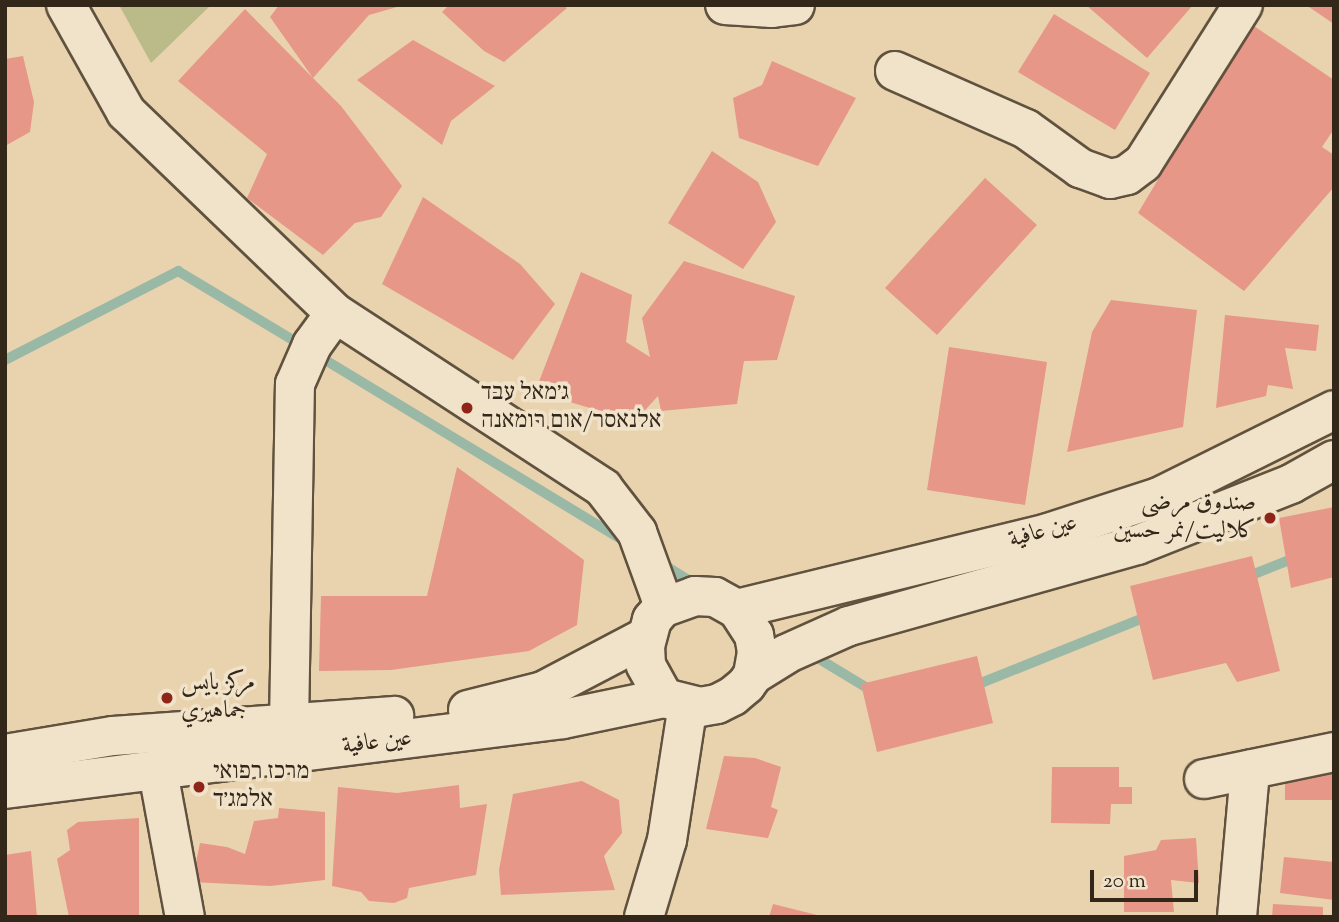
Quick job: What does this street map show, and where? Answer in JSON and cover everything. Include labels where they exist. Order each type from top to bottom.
[{"type":"main road","points":[[66,5],[127,112],[335,313],[603,488],[637,532],[655,622],[646,665],[676,702],[700,707],[717,704],[733,696],[753,675],[757,652],[754,635],[737,609],[715,597],[695,596],[655,622]]},
{"type":"main road","points":[[725,5],[772,8],[795,5]]},
{"type":"main road","points":[[895,71],[1026,130],[1080,168],[1110,179],[1127,175],[1143,163],[1243,5]]},
{"type":"main road","points":[[289,725],[295,384],[312,345],[335,313]]},
{"type":"main road","name":"عين عافية","points":[[737,609],[1048,533],[1159,497],[1334,410]]},
{"type":"main road","name":"عين عافية","points":[[753,675],[786,654],[849,625],[1137,545],[1291,484],[1334,460]]},
{"type":"main road","name":"عين عافية","points":[[5,754],[113,736],[289,725],[472,709],[543,691],[655,622]]},
{"type":"main road","points":[[644,917],[667,841],[676,702]]},
{"type":"main road","name":"عين عافية","points":[[5,789],[158,772],[676,702]]},
{"type":"main road","points":[[1203,779],[1284,760],[1334,752]]},
{"type":"main road","points":[[1237,917],[1250,770]]},
{"type":"main road","points":[[158,772],[185,917]]},
{"type":"green space","points":[[119,5],[211,5],[151,63]]},
{"type":"building","points":[[279,5],[404,5],[369,15],[313,78],[270,17]]},
{"type":"building","points":[[449,5],[561,5],[567,8],[504,62],[484,51],[442,12]]},
{"type":"building","points":[[1086,5],[1193,5],[1147,58]]},
{"type":"building","points":[[1306,5],[1334,5],[1334,24]]},
{"type":"building","points":[[245,9],[341,106],[402,186],[381,217],[355,223],[323,255],[247,198],[267,154],[178,81]]},
{"type":"building","points":[[1054,14],[1150,73],[1115,130],[1018,72]]},
{"type":"building","points":[[1251,24],[1334,80],[1334,129],[1322,147],[1334,155],[1334,187],[1244,291],[1138,213]]},
{"type":"building","points":[[413,40],[495,86],[451,121],[442,145],[357,80]]},
{"type":"building","points":[[23,56],[34,102],[30,132],[5,146],[5,59]]},
{"type":"building","points":[[772,61],[856,98],[818,166],[739,138],[733,98],[762,85]]},
{"type":"building","points":[[712,151],[758,182],[776,222],[743,269],[668,223]]},
{"type":"building","points":[[985,178],[1037,225],[937,335],[885,288]]},
{"type":"building","points":[[423,197],[520,264],[555,304],[513,360],[382,284]]},
{"type":"building","points":[[684,261],[795,296],[777,360],[744,361],[737,404],[661,411],[658,396],[635,421],[535,392],[581,272],[632,295],[626,342],[650,357],[642,318]]},
{"type":"building","points":[[1111,300],[1197,310],[1183,427],[1067,452],[1092,332]]},
{"type":"building","points":[[1225,315],[1319,325],[1316,351],[1285,348],[1293,389],[1268,385],[1266,396],[1216,408]]},
{"type":"building","points":[[949,347],[1047,362],[1025,505],[927,490]]},
{"type":"building","points":[[457,467],[584,560],[577,625],[529,651],[391,670],[319,671],[321,596],[427,596]]},
{"type":"building","points":[[1334,507],[1334,577],[1291,588],[1279,518]]},
{"type":"building","points":[[1252,556],[1280,671],[1237,682],[1226,663],[1153,680],[1130,586]]},
{"type":"building","points":[[977,656],[993,723],[877,752],[861,684]]},
{"type":"building","points":[[724,756],[755,758],[781,767],[771,807],[778,810],[768,838],[706,829]]},
{"type":"building","points":[[1285,762],[1334,762],[1334,800],[1285,800]]},
{"type":"building","points":[[1052,767],[1119,767],[1119,787],[1132,787],[1132,804],[1111,804],[1110,824],[1051,823]]},
{"type":"building","points":[[582,781],[619,800],[622,833],[604,856],[615,890],[501,895],[499,870],[513,794]]},
{"type":"building","points":[[459,785],[460,808],[487,804],[476,875],[409,888],[407,898],[394,903],[369,901],[361,892],[332,886],[338,787],[397,793]]},
{"type":"building","points":[[279,808],[325,812],[325,880],[270,886],[192,882],[200,843],[227,847],[245,854],[254,821],[278,818]]},
{"type":"building","points":[[139,818],[139,917],[69,917],[57,859],[70,850],[67,830],[78,822]]},
{"type":"building","points":[[1196,838],[1199,883],[1171,880],[1174,912],[1124,912],[1124,856],[1156,850],[1161,840]]},
{"type":"building","points":[[31,851],[37,917],[5,917],[5,855]]},
{"type":"building","points":[[1284,857],[1334,862],[1334,900],[1280,893]]},
{"type":"building","points":[[773,904],[821,916],[821,917],[769,917]]},
{"type":"building","points":[[1273,904],[1323,907],[1323,917],[1272,917]]},
{"type":"waterway","points":[[5,360],[178,271],[303,346]]},
{"type":"waterway","points":[[317,355],[626,542]]},
{"type":"waterway","points":[[1244,578],[1297,557]]},
{"type":"waterway","points":[[661,563],[698,586]]},
{"type":"waterway","points":[[971,687],[1151,615]]},
{"type":"waterway","points":[[811,654],[872,691]]},
{"type":"place","name":"ג׳מאל עבד אלנאסר/אום רומאנה","points":[[467,408]]},
{"type":"place","name":"صندوق مرضى كلاليت/نمر حسين","points":[[1270,518]]},
{"type":"place","name":"مركز بايس جماهيري","points":[[167,698]]},
{"type":"place","name":"מרכז רפואי אלמג׳ד","points":[[199,787]]}]
